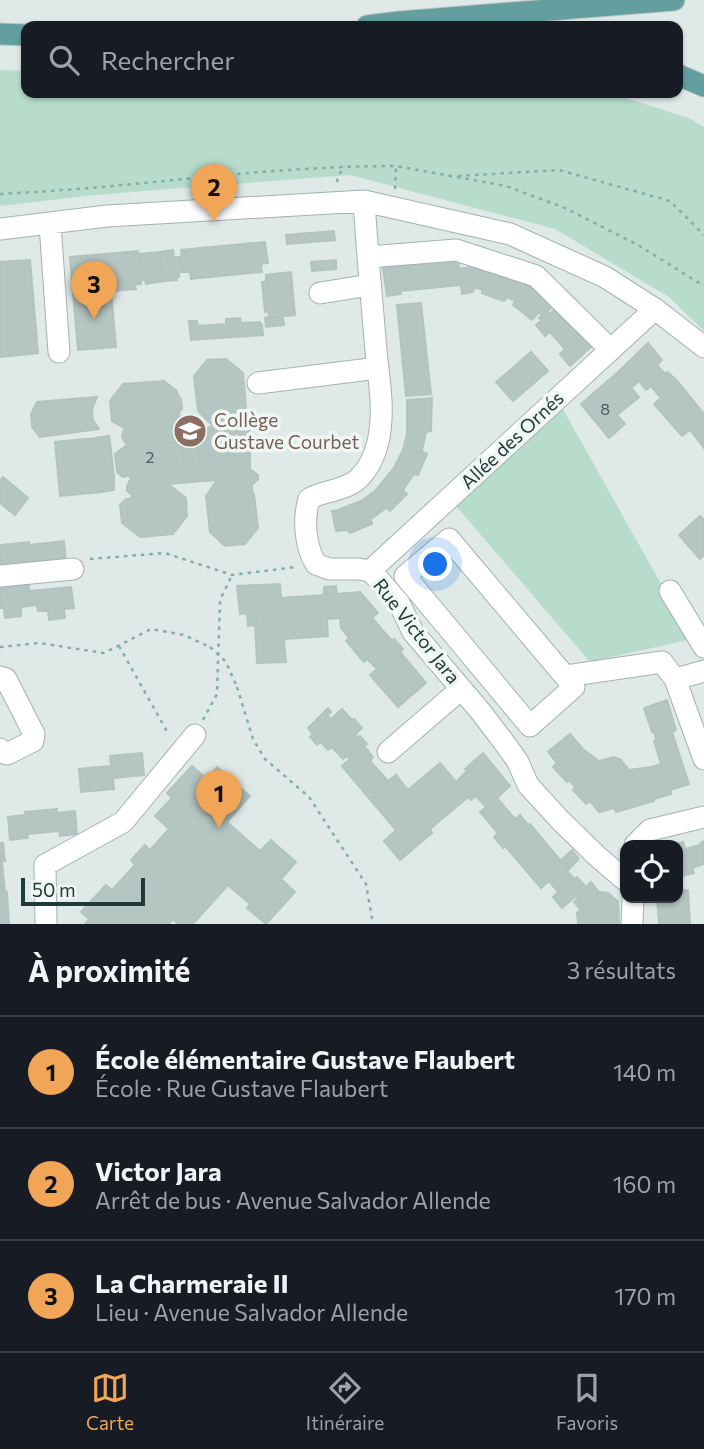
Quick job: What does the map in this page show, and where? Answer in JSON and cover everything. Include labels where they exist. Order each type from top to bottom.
[{"type":"main road","points":[[412,21],[674,0]]},
{"type":"main road","points":[[0,34],[21,35]]},
{"type":"main road","points":[[683,77],[704,86]]},
{"type":"street","points":[[316,565],[309,553],[306,512],[309,499],[347,486],[358,479],[368,467],[379,439],[381,400],[364,201]]},
{"type":"street","points":[[0,229],[107,216],[364,201],[510,234],[606,277],[655,309],[704,347]]},
{"type":"street","points":[[50,224],[59,352]]},
{"type":"street","points":[[368,257],[457,250],[536,276],[611,349]]},
{"type":"street","points":[[320,292],[370,285]]},
{"type":"street","name":"Allée des Ornés","points":[[370,571],[655,309]]},
{"type":"street","points":[[258,383],[378,368]]},
{"type":"street","points":[[388,591],[449,538],[575,687],[506,745]]},
{"type":"street","name":"Rue Victor Jara","points":[[316,565],[329,569],[370,571],[399,603],[413,632],[506,745],[518,762],[528,785],[598,858],[620,876]]},
{"type":"street","points":[[0,576],[73,569]]},
{"type":"street","points":[[405,576],[530,726]]},
{"type":"street","points":[[670,591],[704,647]]},
{"type":"street","points":[[566,676],[662,663],[675,679],[704,759]]},
{"type":"street","points":[[675,679],[704,671]]},
{"type":"street","points":[[0,677],[6,679],[34,734],[33,741],[7,754],[0,750]]},
{"type":"street","points":[[388,752],[461,689]]},
{"type":"street","points":[[46,924],[45,865],[123,822],[195,736]]},
{"type":"street","points":[[640,840],[650,830],[704,817]]},
{"type":"street","points":[[632,924],[633,903]]},
{"type":"path","points":[[0,194],[342,166],[414,168],[506,186],[565,208],[638,245],[704,286]]},
{"type":"path","points":[[395,209],[396,166]]},
{"type":"path","points":[[451,177],[559,170],[670,201],[704,235]]},
{"type":"path","points":[[73,569],[82,560],[165,553],[232,576],[316,565]]},
{"type":"path","points":[[195,736],[217,694],[220,600],[232,576]]},
{"type":"path","points":[[0,646],[39,643],[104,653],[151,629],[184,635],[210,647],[226,662],[237,687],[253,740],[265,759],[309,797],[366,884],[373,924]]},
{"type":"path","points":[[119,646],[179,754]]},
{"type":"green space","points":[[0,70],[21,71],[21,98],[626,98],[689,118],[704,127],[704,331],[669,297],[555,229],[350,175],[95,195],[0,206]]},
{"type":"green space","points":[[560,404],[692,639],[590,662],[456,506]]},
{"type":"building","points":[[334,231],[335,240],[287,244],[286,235]]},
{"type":"building","points":[[265,242],[268,263],[261,264],[262,272],[191,279],[190,272],[183,272],[181,250]]},
{"type":"building","points":[[173,250],[174,258],[181,256],[183,272],[179,272],[177,280],[166,281],[160,252]]},
{"type":"building","points":[[138,251],[141,284],[134,285],[136,289],[111,291],[116,347],[78,350],[70,257]]},
{"type":"building","points":[[160,252],[166,281],[146,284],[145,280],[141,280],[138,254]]},
{"type":"building","points":[[30,260],[38,353],[0,357],[0,262]]},
{"type":"building","points":[[336,260],[336,269],[312,271],[311,262]]},
{"type":"building","points":[[458,260],[459,269],[481,268],[512,277],[529,286],[553,307],[547,311],[550,314],[557,307],[591,347],[570,366],[560,354],[565,349],[550,332],[545,336],[536,325],[542,320],[539,318],[542,316],[539,312],[532,320],[513,305],[515,301],[507,297],[504,301],[482,293],[482,289],[474,288],[473,292],[462,294],[461,285],[400,291],[401,294],[387,296],[383,268]]},
{"type":"building","points":[[291,272],[295,315],[269,318],[268,311],[265,312],[262,282],[266,282],[266,275]]},
{"type":"building","points":[[421,303],[431,394],[406,396],[397,305]]},
{"type":"building","points":[[283,316],[284,325],[266,327],[265,318]]},
{"type":"building","points":[[240,318],[241,323],[260,322],[263,335],[191,340],[189,321],[197,321],[198,326],[226,324],[226,319]]},
{"type":"building","points":[[648,343],[662,360],[657,365],[679,383],[704,414],[704,419],[682,436],[654,404],[661,398],[651,386],[646,390],[639,381],[631,388],[618,372]]},
{"type":"building","points":[[531,352],[548,371],[513,401],[496,382]]},
{"type":"building","points":[[226,359],[243,373],[245,416],[253,422],[246,434],[250,442],[250,469],[258,475],[252,485],[252,492],[258,528],[245,544],[225,546],[210,532],[206,496],[217,480],[199,463],[197,445],[214,427],[198,411],[194,376],[207,360]]},
{"type":"building","points":[[618,372],[639,397],[617,415],[625,424],[609,438],[581,404]]},
{"type":"building","points":[[164,381],[177,391],[181,399],[180,419],[170,430],[165,431],[182,447],[184,465],[167,483],[186,498],[187,516],[173,534],[140,537],[122,523],[120,505],[132,495],[127,491],[131,478],[123,477],[117,472],[115,454],[127,445],[122,435],[125,428],[112,421],[110,401],[123,384]]},
{"type":"building","points":[[97,397],[92,412],[93,420],[99,429],[40,437],[32,427],[31,414],[37,402]]},
{"type":"building","points":[[432,398],[431,431],[426,432],[422,451],[427,454],[418,475],[414,474],[403,490],[407,494],[390,511],[386,508],[371,519],[372,524],[350,533],[347,530],[336,531],[332,511],[361,501],[375,491],[394,468],[407,434],[407,400]]},
{"type":"building","points":[[704,419],[704,448],[690,430]]},
{"type":"building","points":[[214,427],[197,445],[199,463],[217,480],[167,483],[184,465],[182,447],[165,431]]},
{"type":"building","points":[[109,436],[111,450],[96,438]]},
{"type":"building","points":[[96,438],[111,450],[114,477],[102,492],[60,496],[55,442]]},
{"type":"building","points":[[3,477],[28,498],[15,515],[0,503],[0,481]]},
{"type":"building","points":[[114,477],[114,490],[102,492]]},
{"type":"building","points":[[700,516],[704,520],[704,555],[700,559],[679,535]]},
{"type":"building","points":[[64,541],[66,562],[0,566],[0,545]]},
{"type":"building","points":[[280,584],[281,598],[324,595],[324,587],[336,586],[337,594],[360,592],[378,613],[372,618],[392,641],[394,639],[403,649],[400,652],[426,683],[398,707],[370,675],[377,669],[367,659],[364,662],[346,641],[349,638],[341,628],[340,618],[327,619],[328,636],[284,639],[286,662],[257,663],[255,625],[264,624],[263,613],[240,614],[237,586]]},
{"type":"building","points":[[29,585],[29,591],[71,587],[74,608],[64,609],[65,618],[49,620],[48,611],[38,611],[37,605],[21,607],[21,616],[5,618],[4,608],[0,608],[0,588]]},
{"type":"building","points":[[247,613],[263,613],[264,624],[248,626]]},
{"type":"building","points":[[667,700],[676,730],[672,732],[689,784],[670,790],[671,794],[654,801],[616,812],[614,808],[599,812],[590,801],[586,804],[573,790],[575,787],[569,780],[567,782],[553,767],[557,763],[548,752],[570,734],[583,749],[599,761],[614,757],[620,759],[629,770],[661,764],[654,732],[644,708]]},
{"type":"building","points":[[328,708],[331,712],[327,716],[331,719],[342,709],[354,719],[362,728],[355,735],[358,738],[360,736],[367,744],[364,746],[373,757],[370,761],[388,781],[396,775],[408,790],[440,763],[456,782],[467,771],[465,769],[483,753],[510,786],[497,798],[515,819],[520,815],[530,824],[574,879],[577,877],[586,887],[591,882],[599,892],[608,893],[618,901],[619,924],[578,924],[577,913],[585,906],[580,909],[574,902],[579,898],[576,896],[562,908],[553,897],[558,892],[549,881],[541,888],[494,837],[498,833],[480,812],[486,807],[476,796],[471,800],[468,797],[430,829],[432,833],[400,860],[384,841],[396,830],[342,766],[350,759],[347,756],[343,759],[332,747],[328,750],[321,742],[317,745],[310,737],[313,734],[308,728]]},
{"type":"building","points":[[142,753],[144,775],[113,778],[114,789],[81,792],[79,769],[111,766],[110,756]]},
{"type":"building","points":[[192,766],[207,779],[217,767],[250,796],[227,822],[260,851],[271,840],[296,862],[281,879],[295,892],[266,924],[247,908],[250,904],[228,885],[193,924],[178,924],[173,919],[169,924],[85,924],[89,919],[81,912],[106,885],[112,890],[135,865],[131,860],[145,845],[150,850],[169,829],[155,816],[172,798],[167,793]]},
{"type":"building","points":[[57,809],[57,813],[75,811],[77,834],[60,836],[59,831],[27,834],[28,838],[10,840],[8,817],[26,815],[25,812]]},
{"type":"building","points":[[704,841],[704,864],[692,868],[694,873],[683,876],[683,842],[685,849]]},
{"type":"building","points":[[0,843],[3,843],[5,861],[2,861],[9,924],[0,924]]},
{"type":"building","points":[[572,850],[579,859],[568,870],[560,861]]},
{"type":"building","points":[[683,890],[688,890],[690,924],[659,924],[657,903],[683,903]]},
{"type":"place","name":"Victor Jara","points":[[214,222]]},
{"type":"place","name":"La Charmeraie II","points":[[94,319]]},
{"type":"place","name":"Collège Gustave Courbet","points":[[190,431]]},
{"type":"place","name":"École élémentaire Gustave Flaubert","points":[[219,828]]}]
